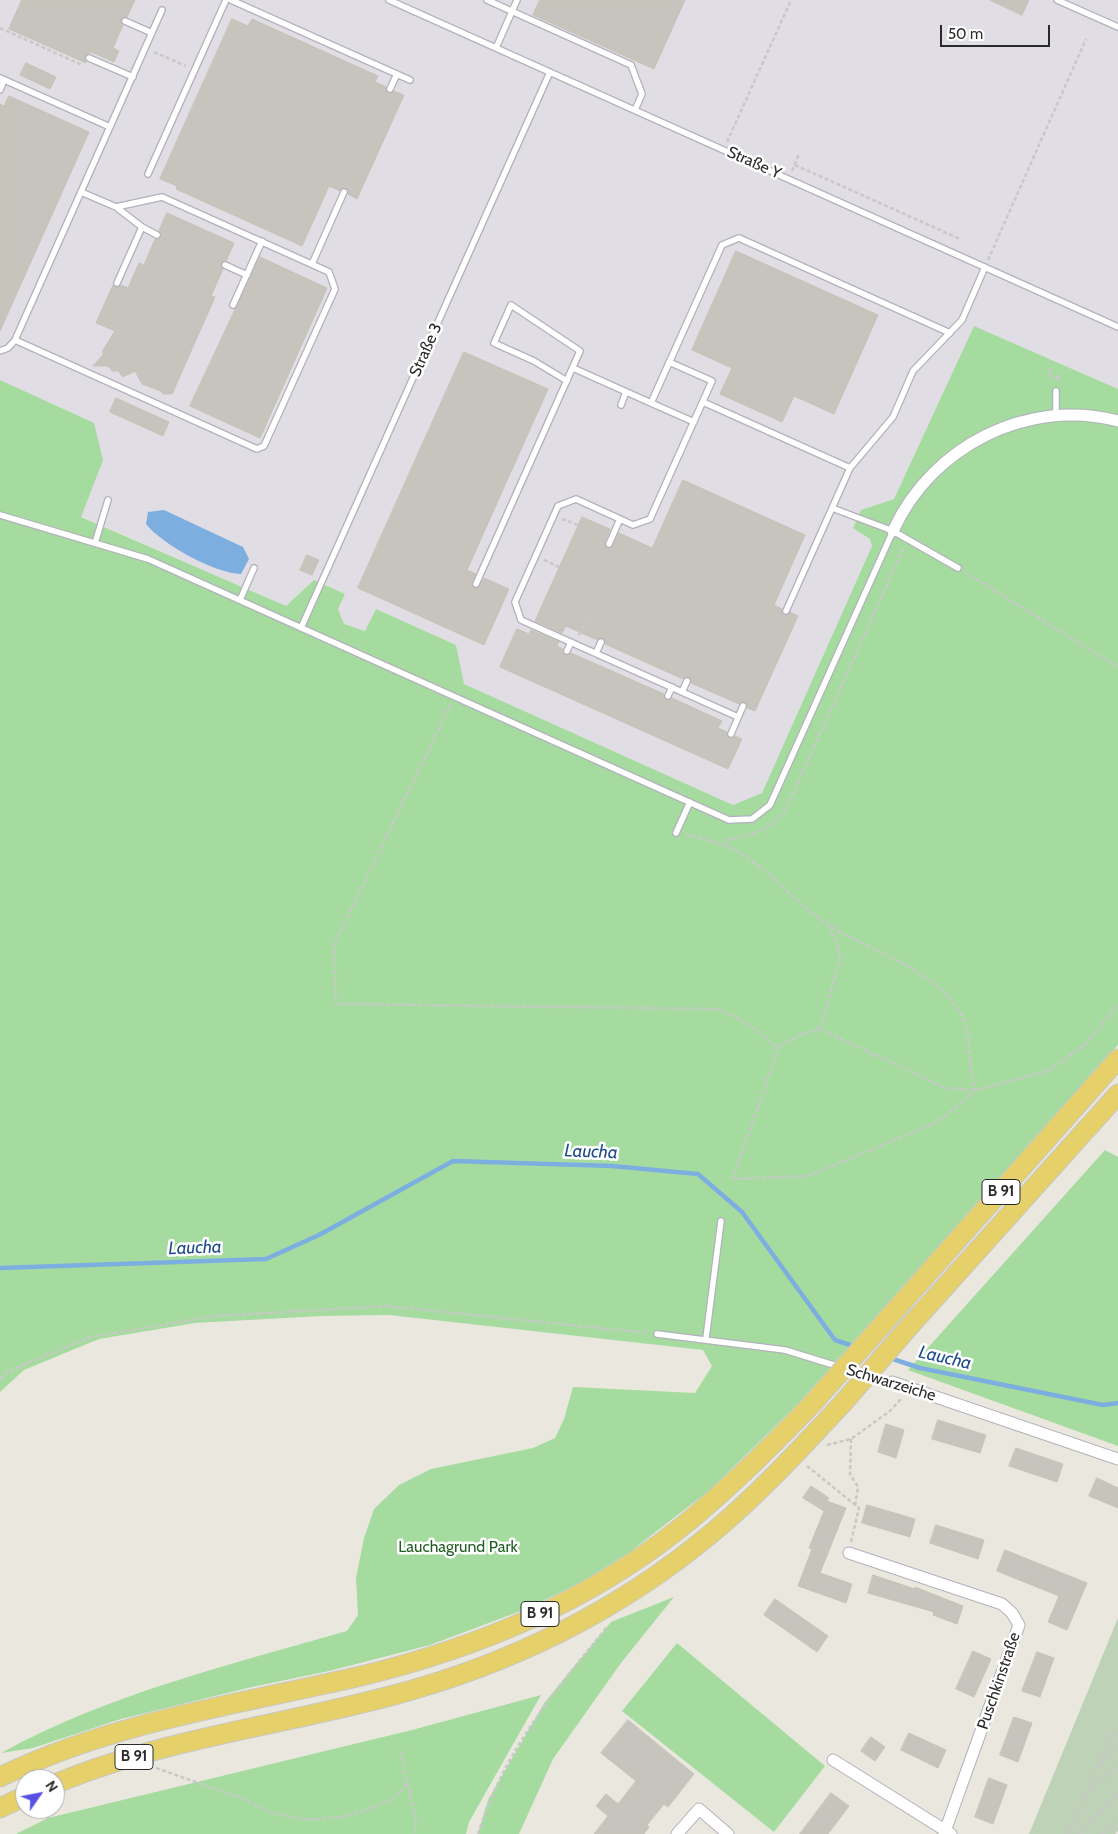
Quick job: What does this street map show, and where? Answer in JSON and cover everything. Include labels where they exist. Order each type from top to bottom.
[{"type":"highway","name":"B 91","points":[[0,1777],[67,1750],[119,1733],[209,1710],[361,1676],[467,1645],[552,1609],[634,1561],[674,1534],[717,1497],[812,1404],[1118,1059]]},
{"type":"highway","name":"B 91","points":[[65,1781],[161,1749],[390,1696],[491,1665],[541,1644],[625,1598],[676,1562],[757,1492],[843,1403],[1118,1094]]},
{"type":"highway","points":[[0,1808],[15,1801]]},
{"type":"street","points":[[893,531],[903,509],[927,479],[956,453],[972,442],[1008,426],[1056,416],[1085,416],[1118,422]]},
{"type":"street","name":"Schwarzeiche","points":[[892,1382],[1118,1459]]},
{"type":"street","name":"Puschkinstraße","points":[[849,1553],[1002,1604],[1012,1613],[1019,1625],[947,1833]]},
{"type":"street","points":[[833,1760],[947,1833]]},
{"type":"street","points":[[678,1834],[699,1808],[728,1834]]},
{"type":"lane","points":[[148,174],[226,0]]},
{"type":"lane","points":[[231,0],[410,80]]},
{"type":"lane","name":"Straße Y","points":[[389,0],[1118,327]]},
{"type":"lane","points":[[487,0],[631,65],[642,94],[635,110]]},
{"type":"lane","points":[[496,48],[517,0]]},
{"type":"lane","points":[[1057,0],[1118,27]]},
{"type":"lane","points":[[0,350],[8,348],[14,340],[162,10]]},
{"type":"lane","points":[[125,21],[152,33]]},
{"type":"lane","points":[[89,58],[133,77]]},
{"type":"lane","name":"Straße 3","points":[[301,628],[550,72]]},
{"type":"lane","points":[[390,89],[397,74]]},
{"type":"lane","points":[[0,90],[2,79],[110,127]]},
{"type":"lane","points":[[81,192],[116,207],[142,228],[157,235]]},
{"type":"lane","points":[[312,264],[344,192]]},
{"type":"lane","points":[[14,340],[257,449],[264,446],[335,289],[329,272],[162,197],[116,207]]},
{"type":"lane","points":[[117,283],[142,228]]},
{"type":"lane","points":[[651,403],[722,245],[739,238],[950,333]]},
{"type":"lane","points":[[233,306],[262,241]]},
{"type":"lane","points":[[225,265],[247,275]]},
{"type":"lane","points":[[786,610],[850,468],[893,417],[914,371],[962,320],[985,268]]},
{"type":"lane","points":[[476,584],[580,351],[511,305],[494,343],[534,361],[566,381]]},
{"type":"lane","points":[[669,362],[712,381],[650,519],[633,525],[576,499],[558,506],[515,602],[522,620],[738,717]]},
{"type":"lane","points":[[573,368],[694,422]]},
{"type":"lane","points":[[1056,391],[1056,416]]},
{"type":"lane","points":[[620,404],[626,392]]},
{"type":"lane","points":[[703,402],[850,468]]},
{"type":"lane","points":[[95,543],[108,500]]},
{"type":"lane","points":[[832,508],[893,531],[958,568]]},
{"type":"lane","points":[[0,515],[148,559],[730,820],[752,819],[770,805],[893,531]]},
{"type":"lane","points":[[609,544],[620,519]]},
{"type":"lane","points":[[240,600],[254,568]]},
{"type":"lane","points":[[596,653],[601,642]]},
{"type":"lane","points":[[567,651],[573,643]]},
{"type":"lane","points":[[682,692],[687,681]]},
{"type":"lane","points":[[668,696],[672,687]]},
{"type":"lane","points":[[731,734],[743,706]]},
{"type":"lane","points":[[677,832],[690,802]]},
{"type":"lane","points":[[706,1338],[721,1221]]},
{"type":"lane","name":"Schwarzeiche","points":[[657,1334],[706,1338],[785,1350],[892,1382]]},
{"type":"path","points":[[724,150],[791,0]]},
{"type":"path","points":[[0,28],[86,67]]},
{"type":"path","points":[[985,268],[996,238],[1086,39]]},
{"type":"path","points":[[146,48],[194,70]]},
{"type":"path","points":[[788,179],[800,154]]},
{"type":"path","points":[[794,165],[960,239]]},
{"type":"path","points":[[1050,368],[1048,374],[1058,378]]},
{"type":"path","points":[[554,515],[578,525]]},
{"type":"path","points":[[724,846],[726,840],[744,837],[767,829],[786,809],[907,539]]},
{"type":"path","points":[[536,556],[559,567]]},
{"type":"path","points":[[958,568],[1118,667]]},
{"type":"path","points":[[573,643],[586,621]]},
{"type":"path","points":[[455,697],[334,944],[336,1004],[719,1009],[747,1022],[778,1048]]},
{"type":"path","points":[[677,832],[724,846],[751,861],[800,904],[828,925],[927,978],[945,992],[960,1010],[967,1029],[972,1079],[976,1090]]},
{"type":"path","points":[[820,1029],[840,959],[838,942],[828,925]]},
{"type":"path","points":[[976,1090],[938,1122],[808,1176],[733,1179],[778,1048],[802,1034],[820,1029],[946,1088],[976,1090],[1047,1071],[1084,1046],[1118,1004]]},
{"type":"path","points":[[0,1379],[7,1372],[90,1337],[214,1316],[386,1306],[657,1334]]},
{"type":"path","points":[[821,1446],[851,1439],[890,1411],[899,1400],[916,1390]]},
{"type":"path","points":[[851,1439],[850,1474],[858,1487],[855,1506]]},
{"type":"path","points":[[804,1464],[859,1508],[849,1553]]},
{"type":"path","points":[[478,1834],[488,1800],[545,1702],[611,1622]]},
{"type":"path","points":[[1068,1834],[1113,1733],[1118,1735]]},
{"type":"path","points":[[1100,1763],[1118,1747]]},
{"type":"path","points":[[400,1751],[416,1820],[416,1834]]},
{"type":"path","points":[[150,1766],[241,1798],[272,1813],[307,1820],[350,1816],[392,1800],[407,1783]]},
{"type":"path","points":[[1085,1798],[1118,1766]]},
{"type":"path","points":[[1078,1834],[1118,1794]]},
{"type":"path","points":[[1102,1834],[1118,1822]]},
{"type":"shaded area","points":[[0,0],[1118,0],[1118,389],[974,326],[894,499],[861,510],[853,527],[870,539],[872,546],[762,793],[733,805],[463,684],[456,645],[376,609],[366,631],[344,624],[338,609],[344,594],[314,580],[286,606],[81,516],[0,445]]},
{"type":"green space","name":"Lauchagrund Park","points":[[974,326],[1118,389],[1118,1045],[798,1404],[711,1489],[630,1552],[582,1582],[526,1609],[430,1645],[329,1671],[252,1687],[121,1719],[33,1748],[1,1753],[42,1732],[126,1697],[214,1669],[347,1631],[358,1615],[356,1578],[364,1538],[374,1509],[399,1485],[431,1469],[533,1448],[555,1438],[564,1419],[573,1387],[695,1393],[712,1366],[703,1350],[389,1315],[321,1316],[195,1323],[99,1339],[24,1370],[0,1392],[0,380],[94,423],[103,460],[81,517],[286,606],[314,580],[345,594],[338,609],[344,624],[365,631],[376,609],[456,645],[464,684],[733,805],[762,793],[872,546],[870,539],[853,528],[861,510],[894,499]]},
{"type":"green space","points":[[1105,1150],[1118,1157],[1118,1446],[908,1370]]},
{"type":"green space","points":[[674,1597],[621,1663],[553,1759],[519,1834],[478,1834],[488,1800],[545,1702],[611,1622]]},
{"type":"green space","points":[[1118,1618],[1118,1831],[1115,1834],[1029,1834]]},
{"type":"green space","points":[[677,1643],[825,1766],[774,1832],[622,1711]]},
{"type":"green space","points":[[541,1695],[469,1822],[466,1834],[16,1834],[46,1819],[65,1819],[65,1814],[412,1730]]},
{"type":"water","points":[[164,510],[243,547],[249,559],[241,574],[217,569],[164,541],[146,524],[148,512]]},
{"type":"building","points":[[22,0],[135,0],[127,17],[121,20],[123,25],[113,48],[119,51],[114,62],[91,52],[85,56],[86,63],[9,29]]},
{"type":"building","points":[[540,0],[685,0],[654,69],[533,15]]},
{"type":"building","points":[[990,0],[1029,0],[1022,15]]},
{"type":"building","points":[[232,19],[248,26],[252,19],[378,76],[375,82],[386,87],[388,93],[394,91],[404,95],[357,199],[348,194],[345,188],[340,191],[329,186],[302,246],[176,189],[177,186],[160,179]]},
{"type":"building","points":[[26,63],[56,77],[50,89],[20,75]]},
{"type":"building","points":[[9,96],[89,132],[0,331],[0,104],[4,106]]},
{"type":"building","points":[[167,213],[234,243],[226,261],[221,264],[223,269],[211,296],[215,297],[172,394],[163,394],[161,391],[142,384],[135,371],[123,377],[118,371],[112,371],[108,366],[93,366],[103,355],[103,350],[115,331],[96,323],[113,285],[116,287],[121,285],[128,288],[139,263],[144,265],[155,239],[161,237],[159,231]]},
{"type":"building","points":[[736,251],[878,315],[834,414],[794,396],[782,422],[720,394],[732,368],[692,350]]},
{"type":"building","points":[[260,257],[327,288],[260,438],[190,406]]},
{"type":"building","points":[[464,352],[548,389],[467,570],[476,574],[471,584],[474,588],[479,587],[484,578],[509,589],[484,645],[358,588]]},
{"type":"building","points":[[116,398],[169,422],[163,436],[110,412]]},
{"type":"building","points":[[683,480],[805,535],[774,605],[782,609],[784,615],[790,612],[798,616],[755,711],[747,708],[745,702],[739,704],[691,683],[688,677],[683,679],[605,644],[602,638],[597,640],[566,626],[562,633],[535,621],[582,517],[610,529],[605,543],[607,548],[612,547],[619,533],[652,548]]},
{"type":"building","points":[[307,555],[319,560],[312,575],[300,570]]},
{"type":"building","points":[[517,629],[529,634],[531,630],[559,642],[557,646],[563,649],[565,655],[571,653],[664,694],[667,700],[672,698],[722,721],[718,728],[727,732],[728,737],[732,739],[735,736],[742,739],[728,769],[500,667]]},
{"type":"building","points":[[938,1420],[986,1435],[980,1453],[932,1439]]},
{"type":"building","points":[[886,1424],[904,1430],[896,1458],[878,1452]]},
{"type":"building","points":[[1016,1448],[1063,1464],[1057,1482],[1009,1466]]},
{"type":"building","points":[[1097,1478],[1118,1488],[1118,1508],[1089,1496]]},
{"type":"building","points":[[811,1486],[829,1498],[827,1501],[846,1508],[820,1573],[852,1584],[846,1603],[798,1586],[812,1549],[809,1548],[824,1511],[803,1498]]},
{"type":"building","points":[[867,1505],[915,1519],[910,1537],[862,1523]]},
{"type":"building","points":[[936,1525],[984,1540],[978,1559],[930,1543]]},
{"type":"building","points":[[1005,1550],[1087,1583],[1067,1630],[1048,1622],[1059,1596],[997,1571]]},
{"type":"building","points":[[873,1575],[915,1589],[915,1587],[963,1606],[957,1624],[933,1615],[934,1612],[868,1593]]},
{"type":"building","points":[[775,1599],[828,1636],[817,1652],[764,1615]]},
{"type":"building","points":[[973,1651],[991,1659],[974,1697],[956,1689]]},
{"type":"building","points":[[1037,1652],[1054,1658],[1040,1697],[1022,1691]]},
{"type":"building","points":[[1014,1717],[1032,1723],[1018,1762],[1000,1755]]},
{"type":"building","points":[[628,1720],[694,1774],[668,1807],[664,1804],[647,1825],[649,1827],[644,1834],[594,1834],[608,1816],[596,1806],[606,1794],[618,1804],[636,1781],[601,1753]]},
{"type":"building","points":[[909,1733],[946,1750],[938,1768],[901,1750]]},
{"type":"building","points":[[871,1737],[885,1747],[875,1761],[861,1751]]},
{"type":"building","points":[[989,1778],[1007,1785],[993,1824],[975,1817]]},
{"type":"building","points":[[831,1793],[849,1806],[828,1834],[800,1834]]},
{"type":"waterway","name":"Laucha","points":[[0,1268],[266,1259],[319,1235],[453,1161],[612,1166],[698,1174],[742,1212],[835,1340],[856,1347]]},
{"type":"waterway","name":"Laucha","points":[[890,1358],[920,1368],[1103,1405],[1118,1403]]}]
